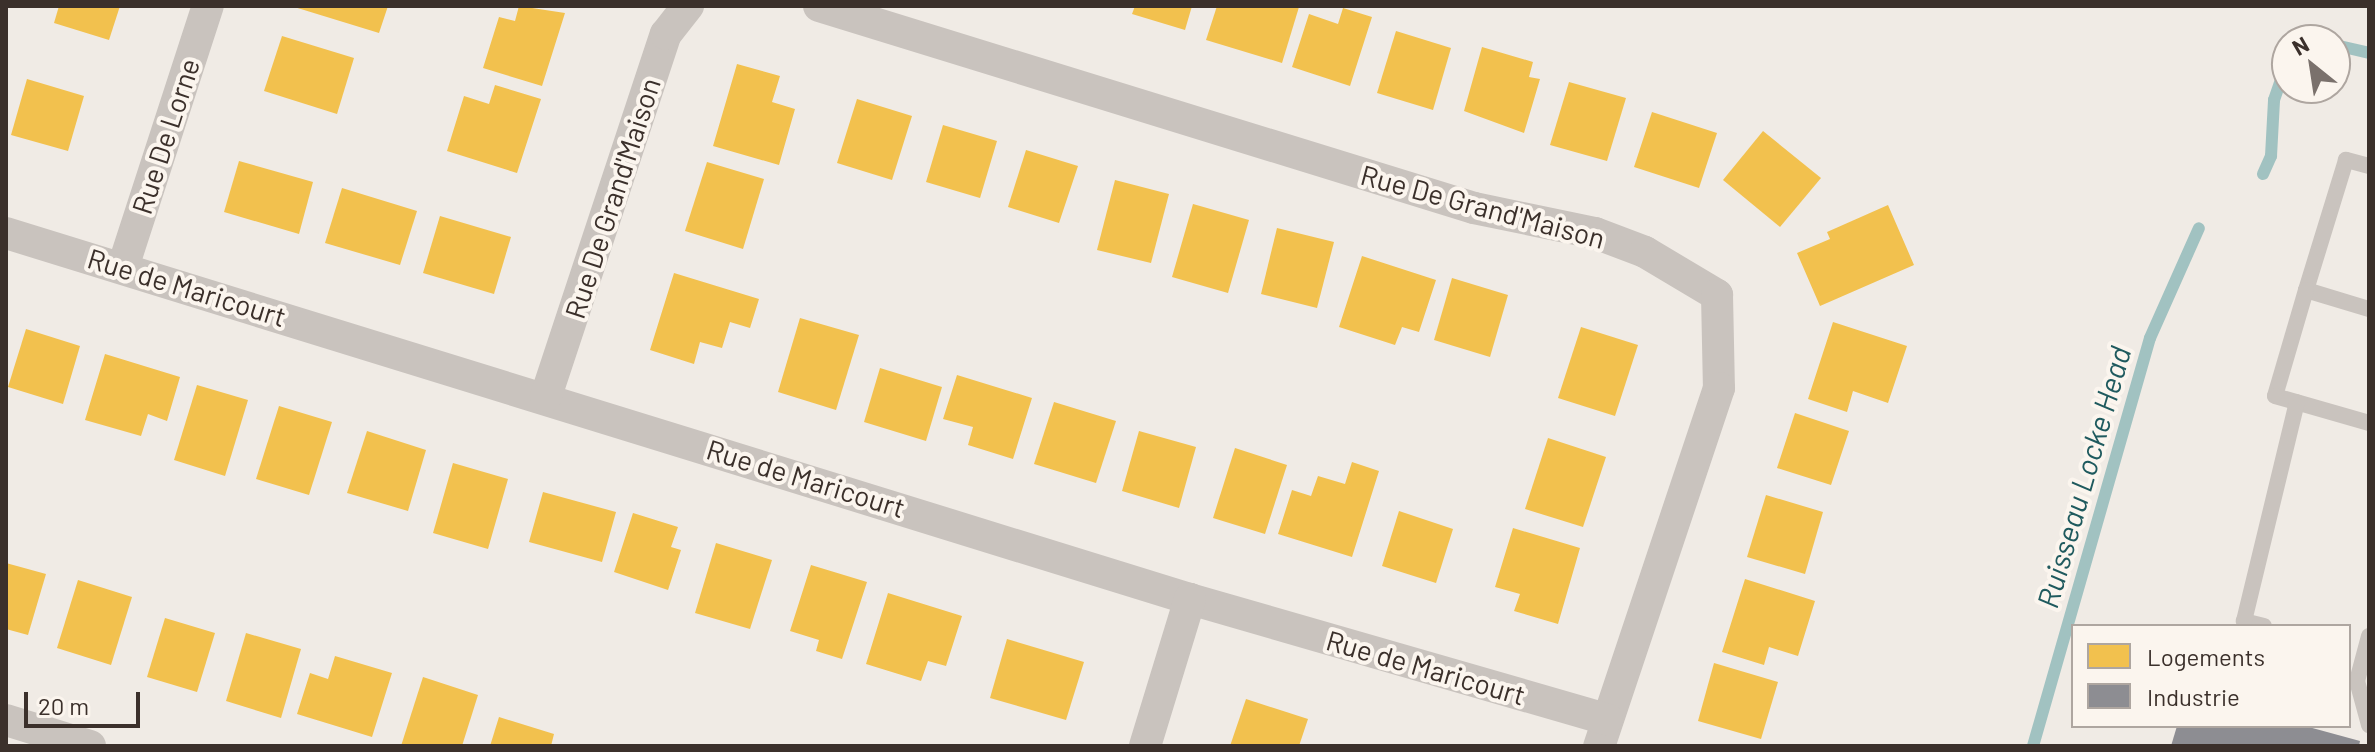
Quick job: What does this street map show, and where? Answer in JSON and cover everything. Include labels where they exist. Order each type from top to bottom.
[{"type":"street","name":"Rue De Lorne","points":[[123,267],[208,6]]},
{"type":"street","name":"Rue De Grand'Maison","points":[[546,396],[666,34],[688,6]]},
{"type":"street","name":"Rue De Grand'Maison","points":[[819,6],[1474,208],[1595,233],[1645,252],[1717,295],[1719,388],[1603,732]]},
{"type":"street","name":"Rue de Maricourt","points":[[6,233],[546,396],[1603,732]]},
{"type":"street","points":[[1145,746],[1190,599]]},
{"type":"street","points":[[6,720],[90,746]]},
{"type":"lane","points":[[2369,166],[2346,160],[2275,396],[2369,423]]},
{"type":"lane","points":[[2306,290],[2369,309]]},
{"type":"lane","points":[[2256,624],[2244,621],[2297,402]]},
{"type":"lane","points":[[2369,636],[2361,652],[2358,697],[2369,725]]},
{"type":"building: Logements","points":[[59,6],[120,6],[109,40],[54,23]]},
{"type":"building: Logements","points":[[291,6],[388,6],[379,33]]},
{"type":"building: Logements","points":[[519,6],[565,13],[542,86],[483,68],[499,17],[515,21]]},
{"type":"building: Logements","points":[[1135,6],[1192,6],[1185,30],[1132,14]]},
{"type":"building: Logements","points":[[1217,6],[1299,7],[1282,63],[1206,40]]},
{"type":"building: Logements","points":[[1343,8],[1372,17],[1350,86],[1292,67],[1309,14],[1338,24]]},
{"type":"building: Logements","points":[[1396,31],[1451,48],[1433,110],[1377,93]]},
{"type":"building: Logements","points":[[282,36],[354,58],[337,114],[264,91]]},
{"type":"building: Logements","points":[[1482,47],[1533,62],[1529,77],[1540,79],[1524,133],[1464,111]]},
{"type":"building: Logements","points":[[737,64],[780,76],[772,102],[795,109],[779,165],[713,146]]},
{"type":"building: Logements","points":[[27,79],[84,96],[68,151],[11,135]]},
{"type":"building: Logements","points":[[1569,82],[1626,98],[1607,161],[1550,145]]},
{"type":"building: Logements","points":[[495,85],[541,99],[517,173],[447,151],[464,96],[489,104]]},
{"type":"building: Logements","points":[[857,99],[912,116],[892,180],[837,163]]},
{"type":"building: Logements","points":[[1652,112],[1717,133],[1699,188],[1634,167]]},
{"type":"building: Logements","points":[[943,125],[997,141],[980,198],[926,182]]},
{"type":"building: Logements","points":[[1763,131],[1821,178],[1780,227],[1723,180]]},
{"type":"building: Logements","points":[[1026,150],[1078,166],[1059,223],[1008,207]]},
{"type":"building: Logements","points":[[239,161],[313,182],[299,234],[224,212]]},
{"type":"building: Logements","points":[[707,162],[764,179],[743,249],[685,231]]},
{"type":"building: Logements","points":[[1115,180],[1169,194],[1151,263],[1097,250]]},
{"type":"building: Logements","points":[[342,188],[417,211],[400,265],[325,243]]},
{"type":"building: Logements","points":[[1193,204],[1249,220],[1228,293],[1172,277]]},
{"type":"building: Logements","points":[[1888,205],[1914,265],[1820,306],[1797,253],[1830,239],[1827,232]]},
{"type":"building: Logements","points":[[440,216],[511,237],[494,294],[423,273]]},
{"type":"building: Logements","points":[[1277,228],[1334,242],[1317,308],[1261,294]]},
{"type":"building: Logements","points":[[1362,256],[1436,280],[1419,332],[1402,327],[1395,345],[1339,327]]},
{"type":"building: Logements","points":[[674,273],[759,299],[750,328],[730,322],[722,348],[700,342],[694,364],[650,350]]},
{"type":"building: Logements","points":[[1452,278],[1508,295],[1490,357],[1434,340]]},
{"type":"building: Logements","points":[[800,318],[859,335],[836,410],[778,392]]},
{"type":"building: Logements","points":[[1833,322],[1907,346],[1888,403],[1853,391],[1847,412],[1808,399]]},
{"type":"building: Logements","points":[[1581,327],[1638,345],[1615,416],[1558,398]]},
{"type":"building: Logements","points":[[26,329],[80,346],[63,404],[8,387]]},
{"type":"building: Logements","points":[[105,354],[180,377],[167,421],[148,414],[141,436],[85,420]]},
{"type":"building: Logements","points":[[880,368],[942,387],[926,441],[864,422]]},
{"type":"building: Logements","points":[[957,375],[1032,398],[1013,459],[968,445],[973,427],[943,419]]},
{"type":"building: Logements","points":[[197,385],[248,400],[225,476],[174,460]]},
{"type":"building: Logements","points":[[1054,402],[1116,421],[1096,483],[1034,464]]},
{"type":"building: Logements","points":[[279,406],[332,422],[309,495],[256,479]]},
{"type":"building: Logements","points":[[1795,413],[1849,431],[1831,485],[1777,468]]},
{"type":"building: Logements","points":[[367,431],[426,450],[408,511],[347,493]]},
{"type":"building: Logements","points":[[1139,431],[1196,447],[1179,508],[1122,491]]},
{"type":"building: Logements","points":[[1548,438],[1606,457],[1583,527],[1525,509]]},
{"type":"building: Logements","points":[[1235,448],[1287,465],[1265,534],[1213,518]]},
{"type":"building: Logements","points":[[1352,462],[1379,471],[1352,557],[1278,534],[1292,490],[1311,496],[1318,476],[1345,484]]},
{"type":"building: Logements","points":[[453,463],[508,479],[488,549],[433,533]]},
{"type":"building: Logements","points":[[543,492],[616,512],[602,562],[529,542]]},
{"type":"building: Logements","points":[[1766,495],[1823,512],[1805,574],[1747,557]]},
{"type":"building: Logements","points":[[1399,511],[1453,529],[1436,583],[1382,566]]},
{"type":"building: Logements","points":[[633,513],[678,527],[671,547],[681,550],[668,590],[614,572]]},
{"type":"building: Logements","points":[[1513,528],[1580,548],[1558,624],[1514,611],[1520,594],[1495,587]]},
{"type":"building: Logements","points":[[716,543],[772,560],[750,629],[695,613]]},
{"type":"building: Logements","points":[[6,563],[46,574],[28,635],[6,629]]},
{"type":"building: Logements","points":[[811,565],[867,582],[842,659],[816,651],[819,640],[790,631]]},
{"type":"building: Logements","points":[[1745,579],[1815,601],[1798,656],[1769,647],[1764,665],[1722,652]]},
{"type":"building: Logements","points":[[78,580],[132,597],[111,665],[57,648]]},
{"type":"building: Logements","points":[[888,593],[962,616],[946,666],[928,661],[921,681],[866,664]]},
{"type":"building: Logements","points":[[165,618],[215,633],[197,692],[147,677]]},
{"type":"building: Logements","points":[[246,633],[301,649],[281,718],[226,701]]},
{"type":"building: Logements","points":[[1007,639],[1084,662],[1066,720],[990,698]]},
{"type":"building: Logements","points":[[335,656],[392,673],[372,737],[297,714],[310,673],[328,679]]},
{"type":"building: Logements","points":[[1714,663],[1778,682],[1761,739],[1698,721]]},
{"type":"building: Logements","points":[[423,677],[478,695],[462,746],[401,746]]},
{"type":"building: Logements","points":[[1246,699],[1308,719],[1299,746],[1230,746]]},
{"type":"building: Logements","points":[[499,717],[554,734],[551,746],[490,746]]},
{"type":"building: Industrie","points":[[2176,728],[2312,728],[2360,741],[2359,746],[2171,746]]},
{"type":"waterway","name":"Ruisseau Locke Head","points":[[2351,49],[2369,53]]},
{"type":"waterway","name":"Ruisseau Locke Head","points":[[2263,174],[2271,156],[2274,104]]},
{"type":"waterway","name":"Ruisseau Locke Head","points":[[2033,746],[2150,338],[2199,228]]}]
